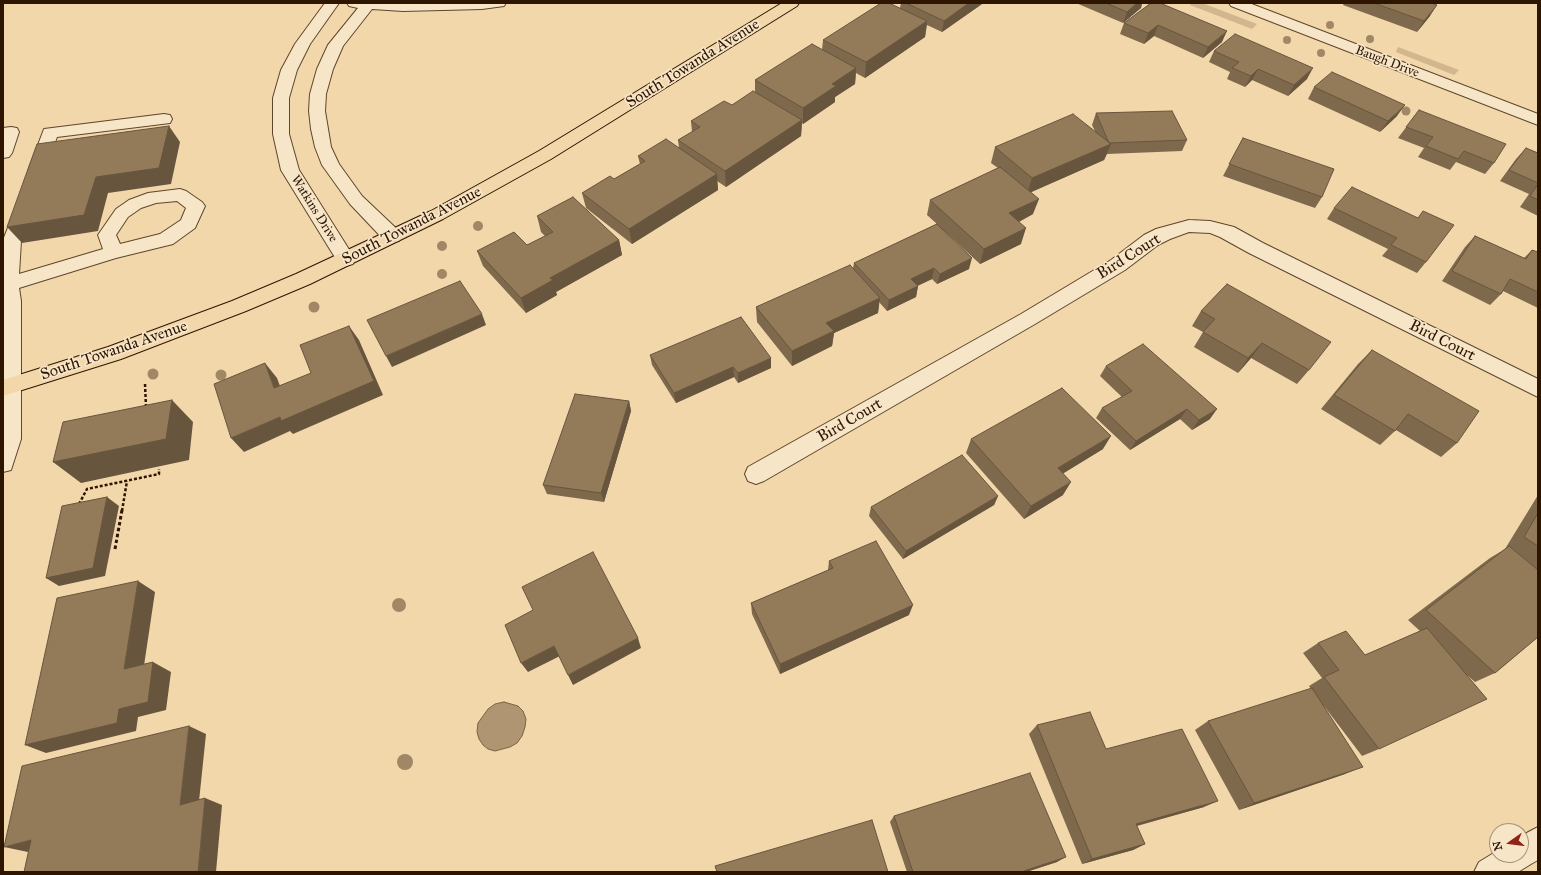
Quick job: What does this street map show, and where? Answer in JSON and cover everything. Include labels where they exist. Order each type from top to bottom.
[{"type":"main road","name":"South Towanda Avenue","points":[[6,387],[114,353],[251,301],[346,259],[437,215],[545,155],[792,3]]},
{"type":"street","name":"Watkins Drive","points":[[332,3],[303,44],[289,70],[281,98],[281,134],[290,170],[346,259]]},
{"type":"street","points":[[351,3],[403,7],[482,5],[499,3]]},
{"type":"street","name":"Baugh Drive","points":[[1236,3],[1267,8],[1538,120]]},
{"type":"street","points":[[368,4],[336,45],[325,69],[318,94],[318,123],[323,147],[339,178],[356,200],[392,236]]},
{"type":"street","points":[[3,463],[10,439],[6,387],[8,296],[12,241],[50,133],[164,118]]},
{"type":"street","points":[[3,133],[11,132],[3,152]]},
{"type":"street","name":"Bird Court","points":[[756,474],[1028,319],[1118,265],[1151,240],[1163,234],[1189,226],[1210,227],[1227,232],[1256,248],[1538,389]]},
{"type":"street","points":[[8,296],[114,252]]},
{"type":"street","points":[[1529,848],[1538,842]]},
{"type":"street","points":[[1489,872],[1504,863]]},
{"type":"path","points":[[145,384],[146,413]]},
{"type":"path","points":[[76,509],[87,489],[158,474],[159,469]]},
{"type":"path","points":[[115,549],[128,481]]},
{"type":"shaded area","points":[[1191,3],[1202,3],[1257,24],[1252,29],[1190,5]]},
{"type":"shaded area","points":[[1398,47],[1459,70],[1454,75],[1396,52]]},
{"type":"shaded area","points":[[504,702],[518,706],[523,711],[526,719],[525,727],[522,736],[517,743],[510,747],[495,751],[488,749],[479,739],[477,732],[478,723],[488,709],[495,704]]},
{"type":"building","points":[[881,3],[889,3],[927,21],[866,62],[823,40]]},
{"type":"building","points":[[906,3],[969,3],[944,21]]},
{"type":"building","points":[[1106,3],[1137,3],[1127,12]]},
{"type":"building","points":[[1151,3],[1160,3],[1227,31],[1208,47],[1158,25],[1148,33],[1124,23]]},
{"type":"building","points":[[1374,3],[1431,3],[1437,5],[1424,21]]},
{"type":"building","points":[[1235,34],[1313,68],[1294,85],[1258,69],[1251,76],[1232,68],[1239,62],[1214,51]]},
{"type":"building","points":[[812,44],[856,68],[832,84],[836,86],[803,108],[755,80]]},
{"type":"building","points":[[1332,72],[1405,105],[1388,121],[1314,87]]},
{"type":"building","points":[[753,91],[802,120],[725,171],[678,140],[700,127],[691,121],[724,101],[732,105]]},
{"type":"building","points":[[1419,110],[1506,144],[1494,163],[1464,151],[1458,159],[1426,146],[1433,137],[1406,127]]},
{"type":"building","points":[[1172,111],[1187,140],[1109,143],[1096,113]]},
{"type":"building","points":[[1073,114],[1111,144],[1032,178],[995,147]]},
{"type":"building","points":[[169,126],[159,168],[96,177],[84,215],[7,227],[37,144]]},
{"type":"building","points":[[1243,138],[1334,169],[1322,197],[1229,164]]},
{"type":"building","points":[[666,139],[717,174],[629,229],[582,193],[610,176],[614,179],[645,161],[638,156]]},
{"type":"building","points":[[1526,148],[1538,153],[1538,183],[1509,170]]},
{"type":"building","points":[[1000,167],[1039,199],[1009,213],[1026,228],[984,249],[930,200]]},
{"type":"building","points":[[1538,184],[1538,200],[1530,196]]},
{"type":"building","points":[[1352,187],[1418,218],[1423,211],[1454,225],[1426,262],[1391,245],[1397,238],[1334,208]]},
{"type":"building","points":[[573,197],[619,240],[550,278],[553,280],[521,298],[477,251],[514,232],[527,245],[553,232],[537,216]]},
{"type":"building","points":[[937,224],[972,258],[940,274],[934,268],[911,279],[918,286],[889,300],[854,263]]},
{"type":"building","points":[[1475,236],[1526,259],[1532,250],[1538,252],[1538,292],[1510,279],[1501,294],[1452,271]]},
{"type":"building","points":[[850,265],[880,298],[826,323],[834,331],[792,351],[756,307]]},
{"type":"building","points":[[460,281],[482,314],[386,356],[367,320]]},
{"type":"building","points":[[1227,284],[1331,342],[1309,370],[1262,343],[1248,358],[1203,332],[1215,319],[1201,311]]},
{"type":"building","points":[[741,317],[771,358],[738,373],[733,367],[674,393],[650,355]]},
{"type":"building","points":[[349,326],[374,381],[281,421],[280,417],[231,438],[214,384],[265,363],[274,388],[311,373],[300,345]]},
{"type":"building","points":[[1143,344],[1217,409],[1199,420],[1187,409],[1136,441],[1102,408],[1132,391],[1106,366]]},
{"type":"building","points":[[1372,350],[1479,411],[1457,443],[1408,414],[1395,431],[1334,395]]},
{"type":"building","points":[[1062,388],[1111,436],[1058,468],[1071,482],[1031,506],[971,439]]},
{"type":"building","points":[[575,394],[629,401],[601,493],[543,485]]},
{"type":"building","points":[[172,400],[166,439],[53,462],[63,422]]},
{"type":"building","points":[[962,455],[998,496],[906,551],[871,507]]},
{"type":"building","points":[[107,497],[93,568],[46,578],[62,506]]},
{"type":"building","points":[[1538,513],[1538,546],[1524,537]]},
{"type":"building","points":[[876,541],[913,605],[780,664],[751,603],[833,568],[829,561]]},
{"type":"building","points":[[1509,546],[1538,570],[1538,637],[1495,673],[1426,610]]},
{"type":"building","points":[[593,552],[638,638],[568,675],[554,646],[521,663],[505,625],[533,610],[522,587]]},
{"type":"building","points":[[138,581],[124,669],[153,662],[148,702],[119,709],[117,723],[25,745],[57,598]]},
{"type":"building","points":[[1427,628],[1487,699],[1379,749],[1324,677],[1339,670],[1318,643],[1346,631],[1365,655]]},
{"type":"building","points":[[1312,688],[1363,767],[1254,803],[1208,721]]},
{"type":"building","points":[[1090,712],[1106,749],[1182,729],[1218,801],[1136,824],[1145,844],[1092,859],[1037,725]]},
{"type":"building","points":[[189,726],[180,805],[205,798],[198,872],[24,872],[31,840],[4,847],[22,766]]},
{"type":"building","points":[[1030,773],[1066,857],[1021,872],[913,872],[894,816]]},
{"type":"building","points":[[872,820],[888,872],[717,872],[715,866]]}]
